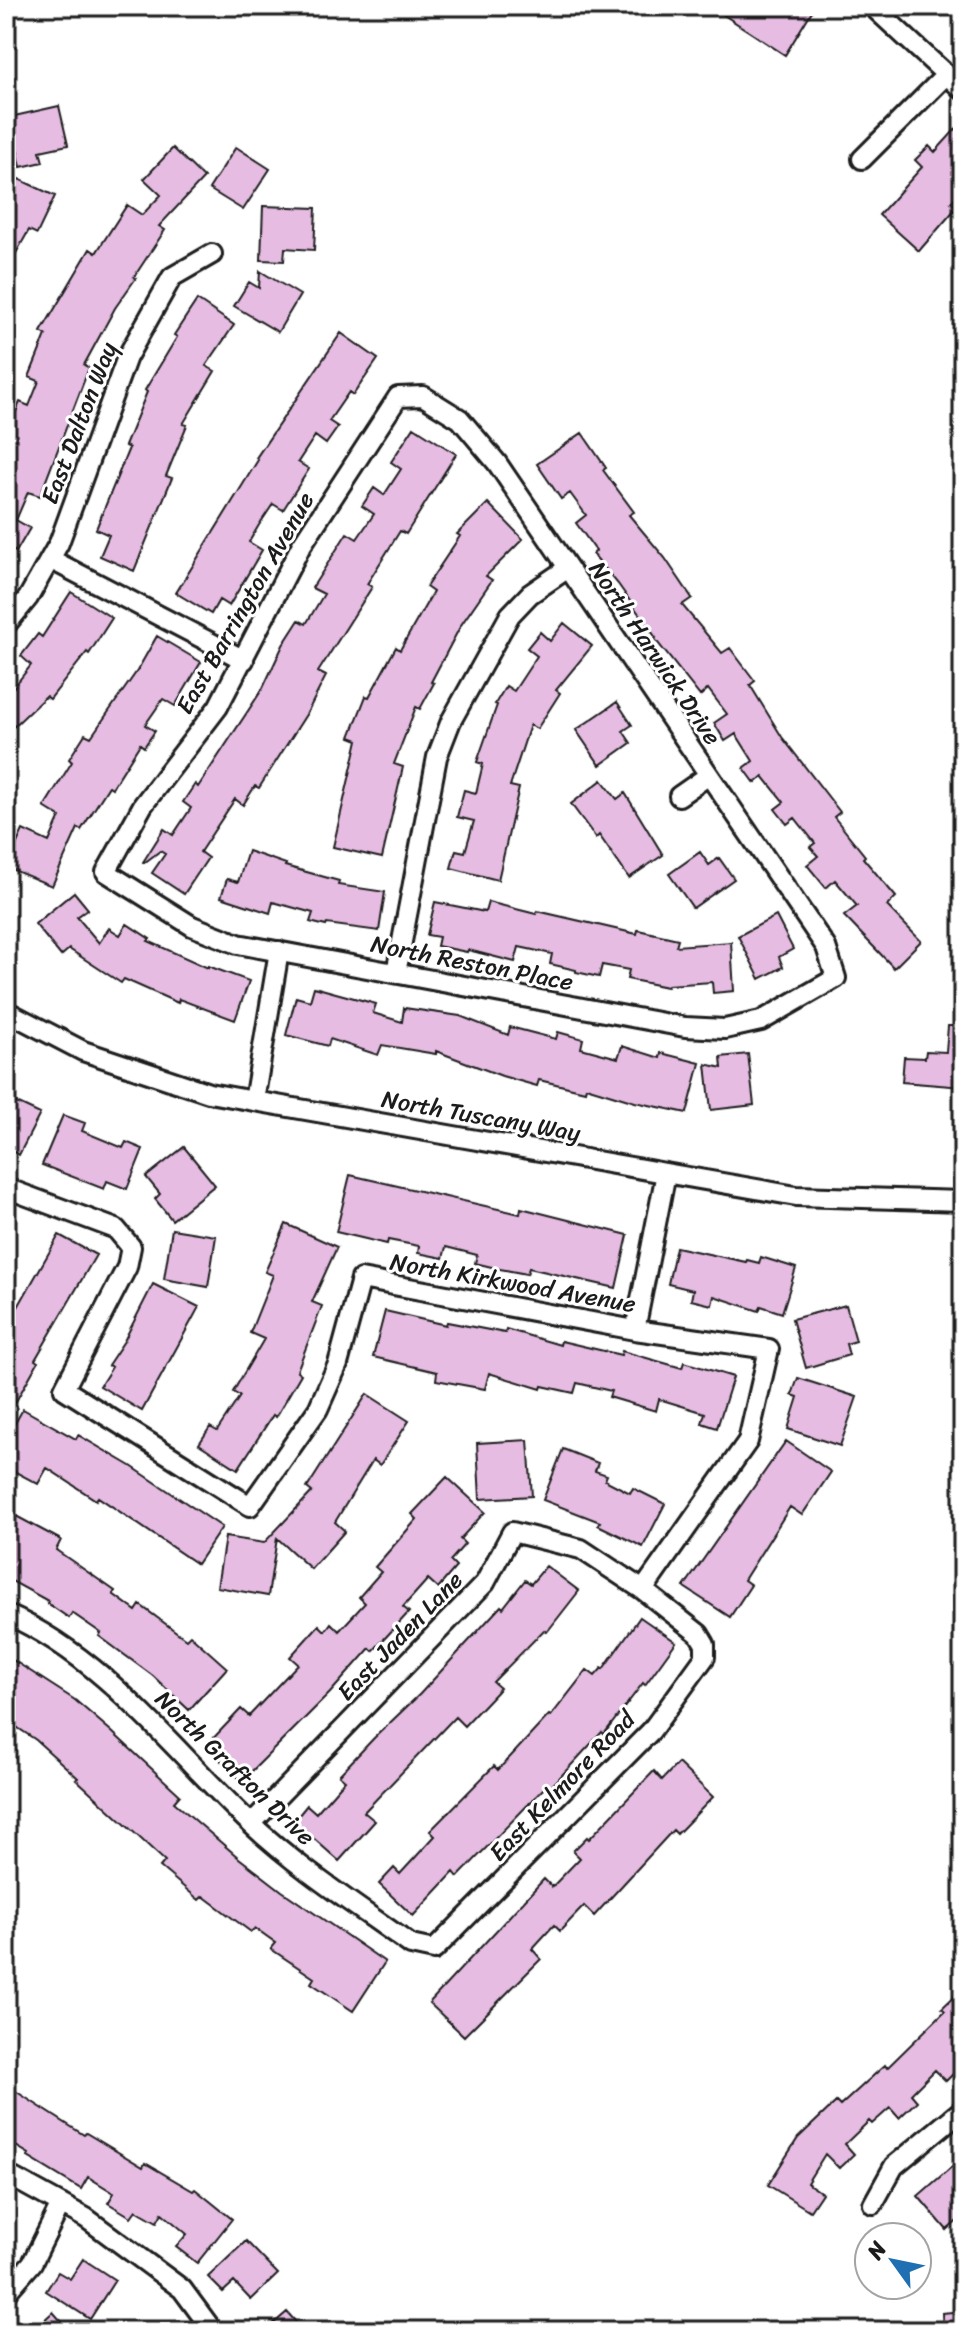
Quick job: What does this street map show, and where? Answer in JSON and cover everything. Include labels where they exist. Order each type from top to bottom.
[{"type":"street","points":[[872,6],[963,90]]},
{"type":"street","points":[[862,159],[947,74]]},
{"type":"street","name":"East Dalton Way","points":[[6,625],[28,598],[59,543],[127,357],[172,277],[212,254]]},
{"type":"street","name":"North Harwick Drive","points":[[398,397],[423,396],[460,419],[497,463],[826,947],[836,978]]},
{"type":"street","name":"East Barrington Avenue","points":[[106,872],[143,805],[218,707],[301,546],[398,397]]},
{"type":"street","points":[[50,559],[244,660]]},
{"type":"street","points":[[396,973],[437,757],[451,721],[510,615],[530,594],[568,568]]},
{"type":"street","points":[[679,796],[709,775]]},
{"type":"street","name":"North Reston Place","points":[[106,872],[192,926],[238,944],[685,1027],[725,1029],[761,1021],[836,978]]},
{"type":"street","points":[[254,1101],[279,951]]},
{"type":"street","name":"North Tuscany Way","points":[[6,1011],[83,1051],[209,1093],[796,1196],[963,1201]]},
{"type":"street","points":[[635,1330],[666,1173]]},
{"type":"street","name":"North Kirkwood Avenue","points":[[6,1188],[116,1229],[131,1247],[127,1267],[64,1389],[250,1506],[318,1409],[338,1364],[361,1279],[635,1330],[769,1349],[748,1441],[643,1590]]},
{"type":"street","name":"East Jaden Lane","points":[[251,1824],[485,1583],[512,1532],[581,1549],[643,1590],[699,1634],[705,1644]]},
{"type":"street","name":"North Grafton Drive","points":[[6,1614],[62,1645],[119,1691],[280,1850],[411,1945],[434,1950]]},
{"type":"street","name":"East Kelmore Road","points":[[434,1950],[651,1731],[705,1657],[705,1644]]},
{"type":"street","points":[[873,2204],[894,2166],[963,2109]]},
{"type":"street","points":[[6,2174],[86,2218],[182,2289],[213,2331]]},
{"type":"street","points":[[6,2293],[32,2263],[61,2204]]},
{"type":"building","points":[[710,6],[815,6],[785,55]]},
{"type":"building","points":[[59,106],[68,145],[40,151],[43,162],[21,167],[10,117]]},
{"type":"building","points":[[963,121],[963,190],[951,202],[957,207],[919,251],[879,215],[922,167],[915,160],[929,146],[935,152]]},
{"type":"building","points":[[236,147],[270,169],[243,210],[209,189]]},
{"type":"building","points":[[173,148],[204,178],[159,226],[165,230],[115,308],[84,365],[89,368],[40,496],[28,492],[16,520],[30,528],[16,552],[6,546],[6,435],[20,402],[29,406],[39,381],[29,377],[46,335],[41,332],[90,249],[96,253],[127,205],[142,215],[161,195],[144,179]]},
{"type":"building","points":[[10,175],[55,196],[37,234],[29,230],[6,271],[6,217],[14,201],[6,197]]},
{"type":"building","points":[[263,206],[316,208],[314,250],[285,248],[284,261],[261,260]]},
{"type":"building","points":[[260,271],[300,295],[278,332],[234,306],[249,282],[259,288]]},
{"type":"building","points":[[197,300],[234,325],[206,366],[215,371],[183,424],[187,425],[166,476],[172,478],[134,571],[100,556],[109,535],[96,529],[129,448],[125,446],[147,392],[145,390],[177,337],[174,335]]},
{"type":"building","points":[[341,333],[378,359],[353,395],[349,392],[329,421],[338,427],[326,444],[315,436],[298,462],[309,469],[283,510],[273,504],[259,525],[249,542],[262,550],[229,606],[219,600],[211,614],[176,593],[258,460],[256,458]]},
{"type":"building","points":[[414,427],[456,454],[406,534],[400,531],[367,584],[372,587],[318,672],[326,676],[307,713],[259,788],[255,786],[243,805],[235,799],[200,852],[208,858],[184,894],[152,873],[165,854],[160,851],[143,862],[164,829],[173,835],[191,808],[183,802],[195,784],[198,787],[263,688],[283,645],[299,620],[306,624],[324,594],[312,588],[347,533],[357,539],[374,514],[362,506],[374,488],[384,495],[401,469],[391,462]]},
{"type":"building","points":[[582,433],[606,468],[603,470],[634,512],[629,515],[665,558],[692,598],[682,605],[722,653],[730,648],[755,681],[750,685],[782,737],[840,812],[834,817],[896,897],[887,906],[921,941],[894,968],[844,916],[857,906],[835,880],[826,888],[807,865],[818,856],[810,847],[815,843],[795,818],[787,824],[775,809],[784,802],[763,776],[755,783],[744,768],[753,761],[736,734],[725,741],[714,723],[727,714],[708,689],[700,696],[655,639],[618,584],[593,554],[596,551],[576,523],[586,515],[570,493],[561,499],[537,464]]},
{"type":"building","points":[[488,503],[523,539],[486,576],[492,580],[461,625],[420,709],[416,707],[394,764],[403,767],[382,858],[333,847],[358,740],[350,737],[366,696],[369,697],[396,647],[400,650],[433,592],[426,587],[460,536],[457,534]]},
{"type":"building","points":[[71,592],[112,618],[89,654],[87,652],[50,699],[46,696],[6,734],[6,681],[13,688],[31,665],[21,656],[38,634],[42,637]]},
{"type":"building","points":[[564,623],[592,646],[556,690],[560,693],[537,729],[530,725],[510,786],[519,788],[498,880],[451,868],[456,850],[465,852],[474,821],[457,817],[464,790],[476,793],[483,764],[477,762],[495,704],[506,686],[514,691],[537,656],[527,648],[540,632],[550,641]]},
{"type":"building","points":[[157,636],[201,662],[175,706],[163,699],[145,725],[155,731],[144,747],[140,744],[81,830],[78,828],[52,886],[6,867],[23,830],[49,842],[60,817],[44,807],[72,762],[69,759],[85,734],[91,737],[137,671]]},
{"type":"building","points":[[617,702],[632,725],[623,731],[631,743],[600,765],[576,730]]},
{"type":"building","points":[[602,780],[617,799],[625,793],[663,855],[629,878],[599,835],[596,838],[571,804]]},
{"type":"building","points":[[248,851],[285,866],[339,881],[338,885],[385,892],[379,931],[326,926],[310,922],[313,913],[273,902],[270,913],[221,897],[227,879],[238,882]]},
{"type":"building","points":[[700,852],[709,865],[719,858],[734,879],[693,908],[669,874]]},
{"type":"building","points":[[74,892],[88,909],[77,917],[99,943],[109,928],[120,935],[127,924],[150,939],[148,941],[208,968],[249,981],[235,1020],[179,999],[178,1003],[124,979],[121,983],[69,949],[61,956],[35,924]]},
{"type":"building","points":[[435,902],[485,912],[488,902],[637,934],[638,930],[678,939],[676,946],[731,942],[734,991],[713,993],[712,982],[667,987],[627,979],[629,970],[602,965],[599,977],[550,964],[552,954],[519,947],[515,962],[437,946],[439,937],[427,935]]},
{"type":"building","points":[[776,916],[793,949],[779,957],[783,967],[760,979],[738,936]]},
{"type":"building","points":[[314,987],[376,1004],[373,1013],[402,1022],[404,1008],[460,1016],[508,1035],[510,1027],[556,1039],[558,1032],[583,1039],[581,1048],[618,1058],[622,1046],[660,1058],[661,1053],[700,1063],[687,1113],[586,1087],[585,1091],[539,1080],[537,1086],[436,1051],[436,1054],[382,1045],[378,1055],[330,1039],[328,1046],[286,1035],[296,997],[310,1001]]},
{"type":"building","points":[[948,1026],[963,1026],[963,1087],[902,1082],[904,1057],[925,1058],[926,1051],[946,1052]]},
{"type":"building","points":[[748,1054],[754,1105],[711,1110],[706,1064],[722,1068],[721,1057]]},
{"type":"building","points":[[6,1098],[40,1114],[19,1155],[6,1148]]},
{"type":"building","points":[[63,1115],[85,1123],[82,1131],[123,1148],[126,1142],[143,1149],[127,1189],[107,1181],[104,1189],[42,1165]]},
{"type":"building","points":[[184,1147],[215,1185],[172,1220],[155,1199],[160,1194],[146,1177]]},
{"type":"building","points":[[350,1175],[520,1214],[521,1208],[628,1235],[616,1288],[529,1268],[527,1274],[475,1263],[477,1255],[446,1247],[443,1258],[418,1253],[419,1246],[388,1240],[387,1244],[336,1232]]},
{"type":"building","points":[[286,1224],[337,1247],[312,1302],[322,1306],[297,1371],[301,1374],[276,1417],[273,1415],[238,1469],[199,1444],[210,1427],[217,1431],[240,1396],[233,1392],[264,1339],[250,1333],[273,1275],[265,1272]]},
{"type":"building","points":[[172,1229],[216,1236],[208,1287],[164,1279]]},
{"type":"building","points":[[59,1235],[96,1255],[35,1360],[38,1362],[6,1419],[6,1328]]},
{"type":"building","points":[[676,1247],[746,1262],[759,1263],[761,1257],[796,1268],[782,1313],[761,1306],[759,1311],[714,1296],[712,1305],[691,1300],[693,1290],[668,1284]]},
{"type":"building","points":[[153,1284],[199,1307],[142,1411],[100,1386],[112,1367],[108,1365]]},
{"type":"building","points":[[846,1305],[856,1341],[846,1344],[849,1355],[806,1368],[792,1319]]},
{"type":"building","points":[[385,1311],[446,1325],[447,1322],[505,1333],[506,1329],[560,1345],[561,1341],[621,1355],[622,1351],[682,1368],[684,1362],[733,1377],[717,1428],[702,1423],[705,1413],[659,1399],[656,1411],[609,1397],[611,1391],[577,1383],[574,1393],[542,1386],[541,1389],[489,1373],[485,1389],[436,1380],[437,1372],[373,1357]]},
{"type":"building","points":[[798,1378],[857,1397],[840,1446],[788,1429],[798,1397],[792,1395]]},
{"type":"building","points":[[367,1394],[409,1421],[380,1465],[373,1460],[335,1522],[345,1531],[311,1569],[277,1538],[268,1596],[217,1587],[225,1537],[264,1543],[312,1492],[307,1488]]},
{"type":"building","points":[[23,1409],[76,1439],[78,1435],[131,1466],[222,1527],[197,1564],[98,1497],[96,1500],[47,1468],[38,1484],[6,1467],[6,1439]]},
{"type":"building","points":[[528,1440],[532,1496],[480,1499],[477,1443]]},
{"type":"building","points":[[786,1441],[831,1472],[802,1515],[790,1507],[744,1580],[751,1585],[730,1617],[684,1587]]},
{"type":"building","points":[[563,1449],[598,1463],[595,1471],[607,1475],[605,1480],[630,1493],[633,1488],[665,1504],[643,1547],[598,1525],[600,1522],[543,1500]]},
{"type":"building","points":[[447,1477],[485,1512],[460,1539],[465,1544],[450,1561],[456,1567],[438,1588],[428,1579],[403,1607],[409,1612],[373,1651],[370,1648],[242,1781],[206,1746],[241,1709],[249,1716],[298,1664],[290,1657],[319,1625],[325,1631],[331,1623],[339,1631],[365,1603],[359,1597],[381,1572],[375,1567],[417,1519],[412,1514]]},
{"type":"building","points":[[16,1516],[61,1540],[56,1550],[115,1591],[113,1594],[136,1611],[140,1605],[186,1639],[190,1635],[227,1668],[189,1710],[153,1676],[99,1636],[101,1633],[72,1613],[69,1618],[48,1601],[6,1578],[6,1535]]},
{"type":"building","points":[[546,1566],[579,1591],[547,1632],[544,1630],[493,1682],[500,1688],[464,1726],[455,1717],[364,1812],[375,1821],[339,1861],[294,1821],[307,1805],[316,1813],[345,1780],[339,1775],[420,1694],[501,1606],[503,1608],[525,1580],[531,1584]]},
{"type":"building","points":[[640,1617],[676,1642],[645,1685],[643,1683],[604,1734],[602,1732],[549,1789],[546,1786],[458,1877],[454,1872],[413,1916],[379,1884],[394,1868],[400,1874],[435,1836],[430,1831],[494,1766],[498,1770],[551,1716],[587,1670],[595,1676],[603,1669]]},
{"type":"building","points":[[13,1660],[75,1700],[111,1731],[180,1795],[174,1802],[239,1858],[385,1962],[353,2011],[311,1983],[314,1978],[271,1949],[276,1943],[255,1928],[251,1932],[203,1896],[199,1900],[160,1867],[165,1861],[78,1778],[36,1740],[6,1720],[6,1670]]},
{"type":"building","points":[[678,1763],[713,1797],[677,1834],[673,1830],[594,1916],[584,1906],[560,1931],[554,1925],[532,1949],[541,1959],[464,2036],[429,2003],[544,1879],[552,1887],[580,1858],[573,1851],[587,1837],[589,1839],[654,1771],[662,1780]]},
{"type":"building","points":[[963,1988],[963,2064],[946,2081],[935,2070],[911,2094],[917,2101],[899,2118],[890,2108],[872,2124],[869,2121],[845,2144],[854,2154],[839,2168],[825,2154],[807,2183],[822,2193],[810,2211],[768,2185],[798,2138],[836,2102],[840,2106],[885,2065],[887,2068],[945,2011],[942,2008]]},
{"type":"building","points":[[6,2085],[84,2135],[86,2133],[143,2167],[145,2163],[193,2191],[195,2189],[232,2219],[197,2263],[176,2247],[187,2234],[162,2213],[157,2222],[136,2210],[131,2217],[108,2203],[114,2193],[88,2177],[81,2189],[6,2140]]},
{"type":"building","points":[[963,2157],[963,2216],[947,2230],[918,2196]]},
{"type":"building","points":[[246,2241],[278,2274],[251,2300],[234,2282],[223,2292],[208,2277]]},
{"type":"building","points":[[83,2259],[115,2280],[90,2319],[46,2291],[58,2272],[70,2279]]},
{"type":"building","points":[[963,2311],[963,2331],[943,2331],[942,2313]]},
{"type":"building","points":[[53,2312],[70,2331],[32,2331]]},
{"type":"building","points":[[287,2312],[304,2331],[265,2331]]}]
